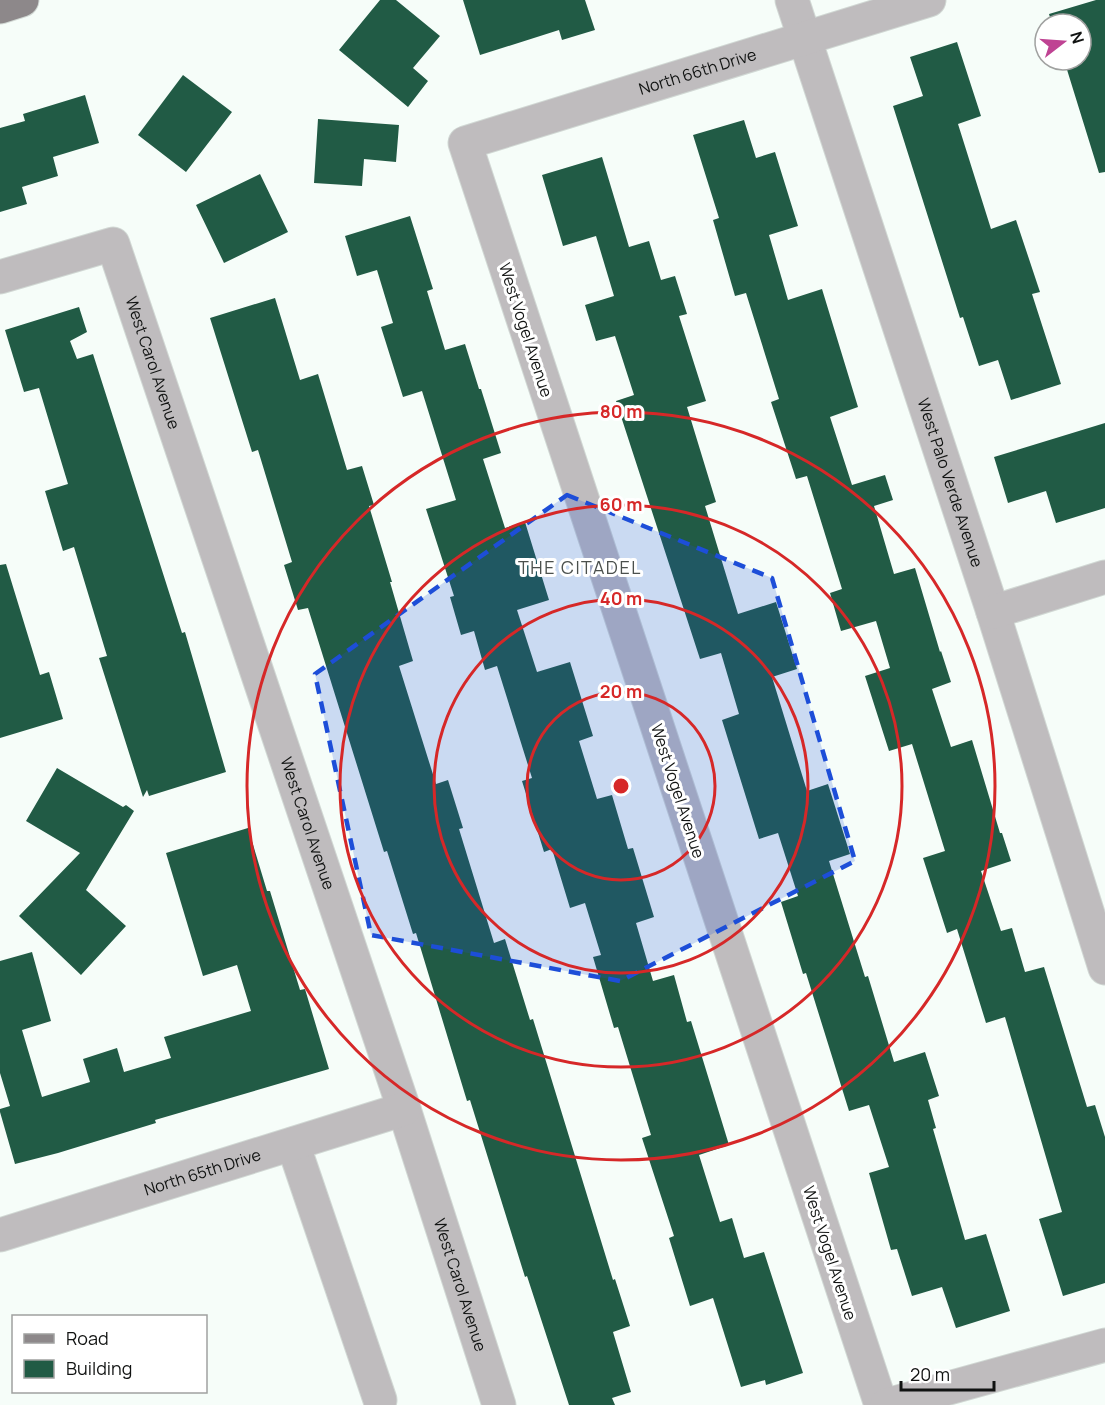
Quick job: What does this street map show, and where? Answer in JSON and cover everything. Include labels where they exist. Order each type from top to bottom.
[{"type":"main road","points":[[0,7],[22,0]]},
{"type":"street","name":"West Palo Verde Avenue","points":[[792,0],[993,612],[1105,968]]},
{"type":"street","name":"North 66th Drive","points":[[465,143],[929,0]]},
{"type":"street","name":"West Vogel Avenue","points":[[465,143],[881,1405]]},
{"type":"street","name":"West Carol Avenue","points":[[0,277],[113,244],[404,1109],[499,1405]]},
{"type":"street","points":[[993,612],[1105,577]]},
{"type":"street","name":"North 65th Drive","points":[[0,1235],[404,1109]]},
{"type":"street","points":[[293,1144],[380,1400]]},
{"type":"street","points":[[887,1405],[1105,1345]]},
{"type":"highlighted area","points":[[567,495],[772,578],[855,861],[620,981],[371,935],[315,674]]},
{"type":"building","points":[[380,0],[396,0],[440,36],[413,68],[428,81],[408,107],[339,50]]},
{"type":"building","points":[[463,0],[585,0],[595,30],[562,40],[559,30],[480,55]]},
{"type":"building","points":[[1096,0],[1105,0],[1105,172],[1099,173],[1068,72],[1093,72],[1093,12],[1056,12]]},
{"type":"building","points":[[957,42],[981,116],[958,124],[991,229],[1016,220],[1040,292],[1032,294],[1061,384],[1011,400],[998,360],[979,366],[963,317],[960,318],[893,106],[923,96],[910,57]]},
{"type":"building","points":[[183,75],[232,112],[186,172],[138,135]]},
{"type":"building","points":[[85,95],[99,143],[53,157],[58,176],[22,187],[27,204],[0,212],[0,128],[25,121],[23,114]]},
{"type":"building","points":[[318,119],[399,125],[396,162],[364,159],[362,186],[314,183]]},
{"type":"building","points":[[744,120],[756,158],[775,152],[798,226],[769,235],[788,300],[822,289],[858,407],[830,417],[852,485],[885,475],[893,500],[874,506],[894,574],[915,568],[951,682],[932,689],[951,747],[972,740],[1000,833],[1002,833],[1011,861],[981,871],[1001,931],[1012,928],[1025,972],[1044,967],[1087,1107],[1095,1105],[1105,1137],[1105,1283],[1063,1296],[1039,1219],[1062,1212],[1005,1017],[986,1023],[957,929],[947,933],[923,858],[945,851],[912,744],[889,751],[865,676],[890,668],[876,621],[841,631],[830,593],[842,589],[807,476],[796,479],[771,402],[779,399],[746,293],[735,296],[713,220],[719,218],[693,135]]},
{"type":"building","points":[[602,157],[629,247],[649,241],[661,280],[675,276],[687,314],[679,316],[706,401],[687,407],[716,502],[705,506],[738,614],[776,602],[797,669],[772,677],[807,791],[828,784],[850,854],[829,861],[865,977],[868,976],[894,1062],[925,1052],[939,1096],[928,1100],[936,1128],[933,1129],[965,1240],[986,1234],[1010,1311],[956,1328],[942,1287],[912,1296],[897,1249],[891,1250],[869,1173],[889,1167],[869,1105],[849,1111],[806,973],[803,974],[781,902],[798,896],[778,833],[759,839],[722,720],[739,714],[721,653],[700,659],[616,401],[634,395],[615,336],[596,341],[585,305],[614,296],[596,236],[563,246],[542,175]]},
{"type":"building","points":[[260,174],[288,232],[224,263],[196,205]]},
{"type":"building","points":[[410,216],[433,289],[427,291],[445,350],[465,344],[501,453],[483,459],[505,528],[525,522],[549,600],[517,610],[537,672],[570,662],[593,736],[579,741],[597,799],[612,795],[628,849],[633,848],[654,917],[636,923],[653,981],[674,975],[687,1022],[691,1021],[729,1145],[699,1155],[720,1222],[732,1218],[744,1258],[764,1252],[803,1373],[766,1385],[765,1380],[741,1387],[713,1298],[690,1306],[669,1238],[674,1236],[642,1138],[651,1135],[618,1027],[614,1028],[593,957],[601,955],[585,903],[570,908],[552,849],[544,852],[522,781],[532,778],[497,666],[485,670],[474,631],[461,635],[450,597],[454,596],[426,509],[456,500],[422,391],[403,397],[381,327],[393,323],[377,270],[357,276],[345,236]]},
{"type":"building","points":[[275,298],[300,380],[318,374],[347,470],[362,466],[374,505],[369,506],[413,661],[399,666],[436,784],[448,780],[463,828],[459,829],[494,943],[505,939],[530,1020],[533,1019],[613,1280],[615,1279],[630,1326],[613,1332],[631,1392],[612,1398],[615,1405],[569,1405],[527,1276],[525,1277],[470,1100],[467,1101],[416,933],[413,934],[387,851],[384,852],[308,608],[298,610],[284,565],[292,562],[258,450],[252,452],[210,318]]},
{"type":"building","points":[[79,307],[87,332],[70,341],[77,359],[93,354],[182,633],[185,632],[226,772],[149,796],[147,790],[143,797],[99,658],[107,656],[74,547],[63,551],[45,491],[68,484],[39,388],[24,392],[5,330]]},
{"type":"building","points":[[1105,423],[1105,508],[1056,523],[1046,491],[1008,503],[994,457]]},
{"type":"building","points":[[6,564],[40,675],[49,672],[63,719],[0,738],[0,565]]},
{"type":"building","points":[[57,768],[123,807],[126,805],[134,811],[86,890],[126,926],[81,975],[19,916],[80,853],[26,821]]},
{"type":"building","points":[[248,828],[300,990],[305,989],[329,1069],[155,1120],[156,1123],[58,1153],[15,1164],[0,1112],[0,1109],[10,1106],[0,1073],[0,961],[32,952],[51,1021],[22,1030],[42,1097],[90,1082],[83,1059],[117,1048],[124,1072],[171,1058],[164,1037],[251,1011],[237,965],[203,976],[166,853]]},
{"type":"district","name":"THE CITADEL","points":[[580,568]]}]
